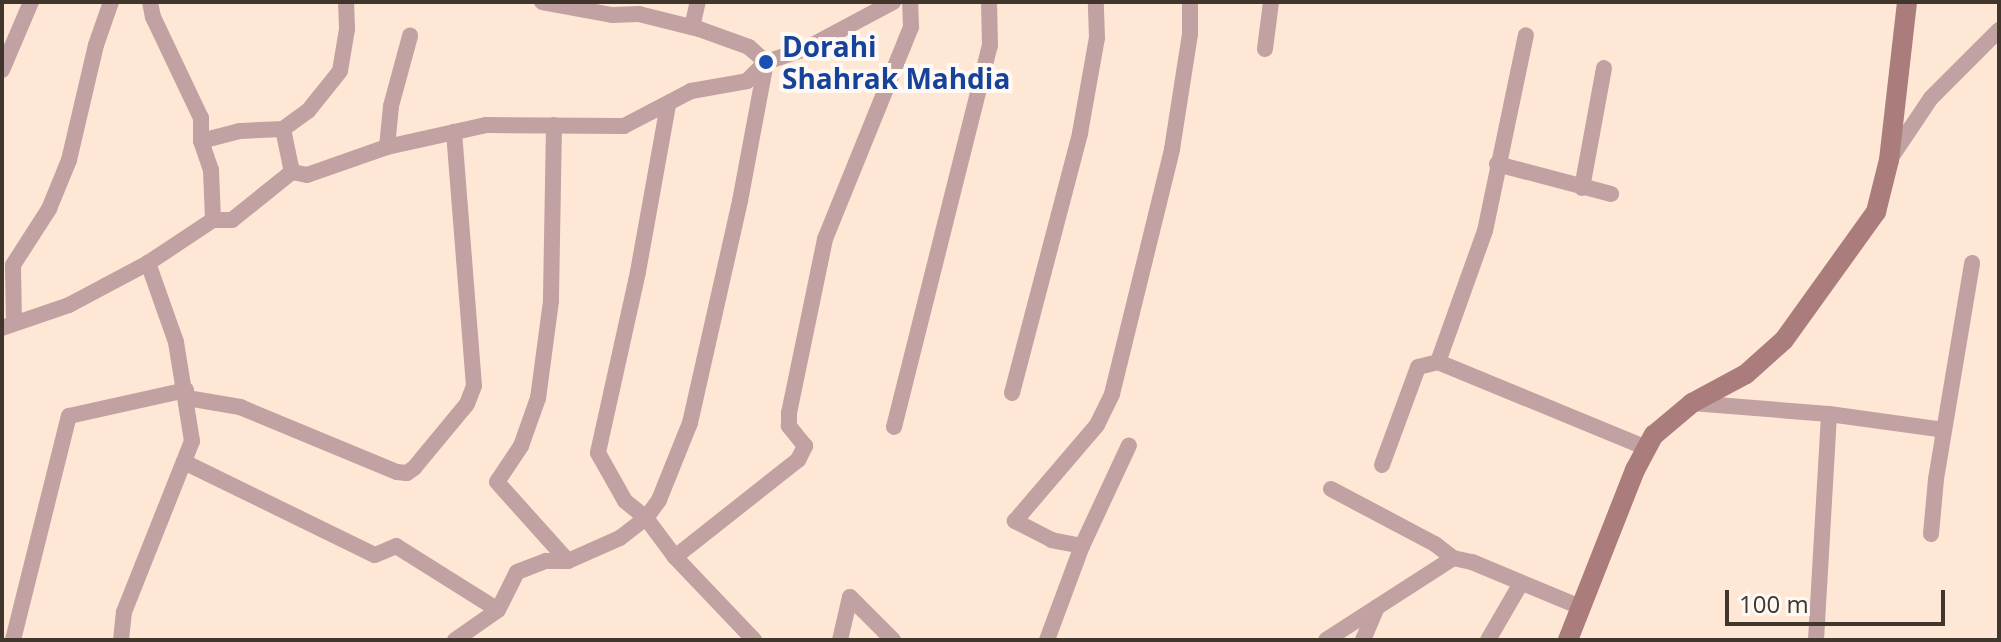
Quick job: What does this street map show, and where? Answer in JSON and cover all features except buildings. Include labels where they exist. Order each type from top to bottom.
[{"type":"street","points":[[2,70],[31,2]]},
{"type":"street","points":[[111,2],[96,45],[69,160],[49,209],[13,265],[8,325],[69,305],[148,263],[213,220],[232,220],[292,172],[307,175],[387,147],[486,125],[624,126],[691,91],[747,81],[766,62],[805,49],[893,2]]},
{"type":"street","points":[[150,2],[153,17],[201,118],[201,141],[211,170],[213,220]]},
{"type":"street","points":[[201,141],[240,131],[283,129],[308,111],[340,71],[347,29],[346,2]]},
{"type":"street","points":[[542,2],[612,15],[640,8],[749,47],[766,62]]},
{"type":"street","points":[[692,27],[698,2]]},
{"type":"street","points":[[675,557],[798,460],[805,446],[789,426],[789,413],[825,239],[911,27],[910,2]]},
{"type":"street","points":[[894,427],[990,46],[989,2]]},
{"type":"street","points":[[1012,393],[1080,133],[1097,38],[1096,2]]},
{"type":"street","points":[[1082,546],[1052,540],[1015,521],[1097,425],[1112,394],[1172,149],[1190,34],[1190,2]]},
{"type":"street","points":[[1265,49],[1271,2]]},
{"type":"street","points":[[1568,640],[1654,435],[1692,403],[1746,374],[1784,340],[1876,212],[1889,160],[1907,2]]},
{"type":"street","points":[[1889,160],[1931,98],[1999,30]]},
{"type":"street","points":[[1438,362],[1485,231],[1526,35]]},
{"type":"street","points":[[387,147],[391,106],[410,36]]},
{"type":"street","points":[[455,640],[498,610],[517,572],[546,561],[568,561],[620,538],[646,518],[659,500],[690,423],[740,201],[766,62]]},
{"type":"street","points":[[1582,188],[1604,68]]},
{"type":"street","points":[[668,105],[638,272],[598,453],[625,501],[646,518],[675,557],[754,640]]},
{"type":"street","points":[[554,125],[551,301],[538,398],[521,446],[497,482],[568,561]]},
{"type":"street","points":[[283,129],[292,172]]},
{"type":"street","points":[[13,640],[69,416],[186,394],[240,407],[397,472],[407,473],[414,468],[467,404],[474,386],[454,132]]},
{"type":"street","points":[[1497,164],[1611,194]]},
{"type":"street","points":[[121,640],[124,612],[192,441],[176,342],[148,263]]},
{"type":"street","points":[[1931,534],[1944,430],[1972,263]]},
{"type":"street","points":[[1382,465],[1418,367],[1438,362],[1647,448]]},
{"type":"street","points":[[1692,403],[1829,414],[1944,430]]},
{"type":"street","points":[[1816,640],[1829,414]]},
{"type":"street","points":[[1047,640],[1082,546],[1129,445]]},
{"type":"street","points":[[184,462],[375,555],[380,556],[392,546],[403,549],[498,610]]},
{"type":"street","points":[[1331,489],[1435,544],[1453,558],[1580,607]]},
{"type":"street","points":[[1326,640],[1453,558]]},
{"type":"street","points":[[1488,640],[1521,583]]},
{"type":"street","points":[[840,640],[850,597],[893,640]]},
{"type":"street","points":[[1363,640],[1377,606]]},
{"type":"place","name":"Dorahi Shahrak Mahdia","points":[[766,62]]}]
